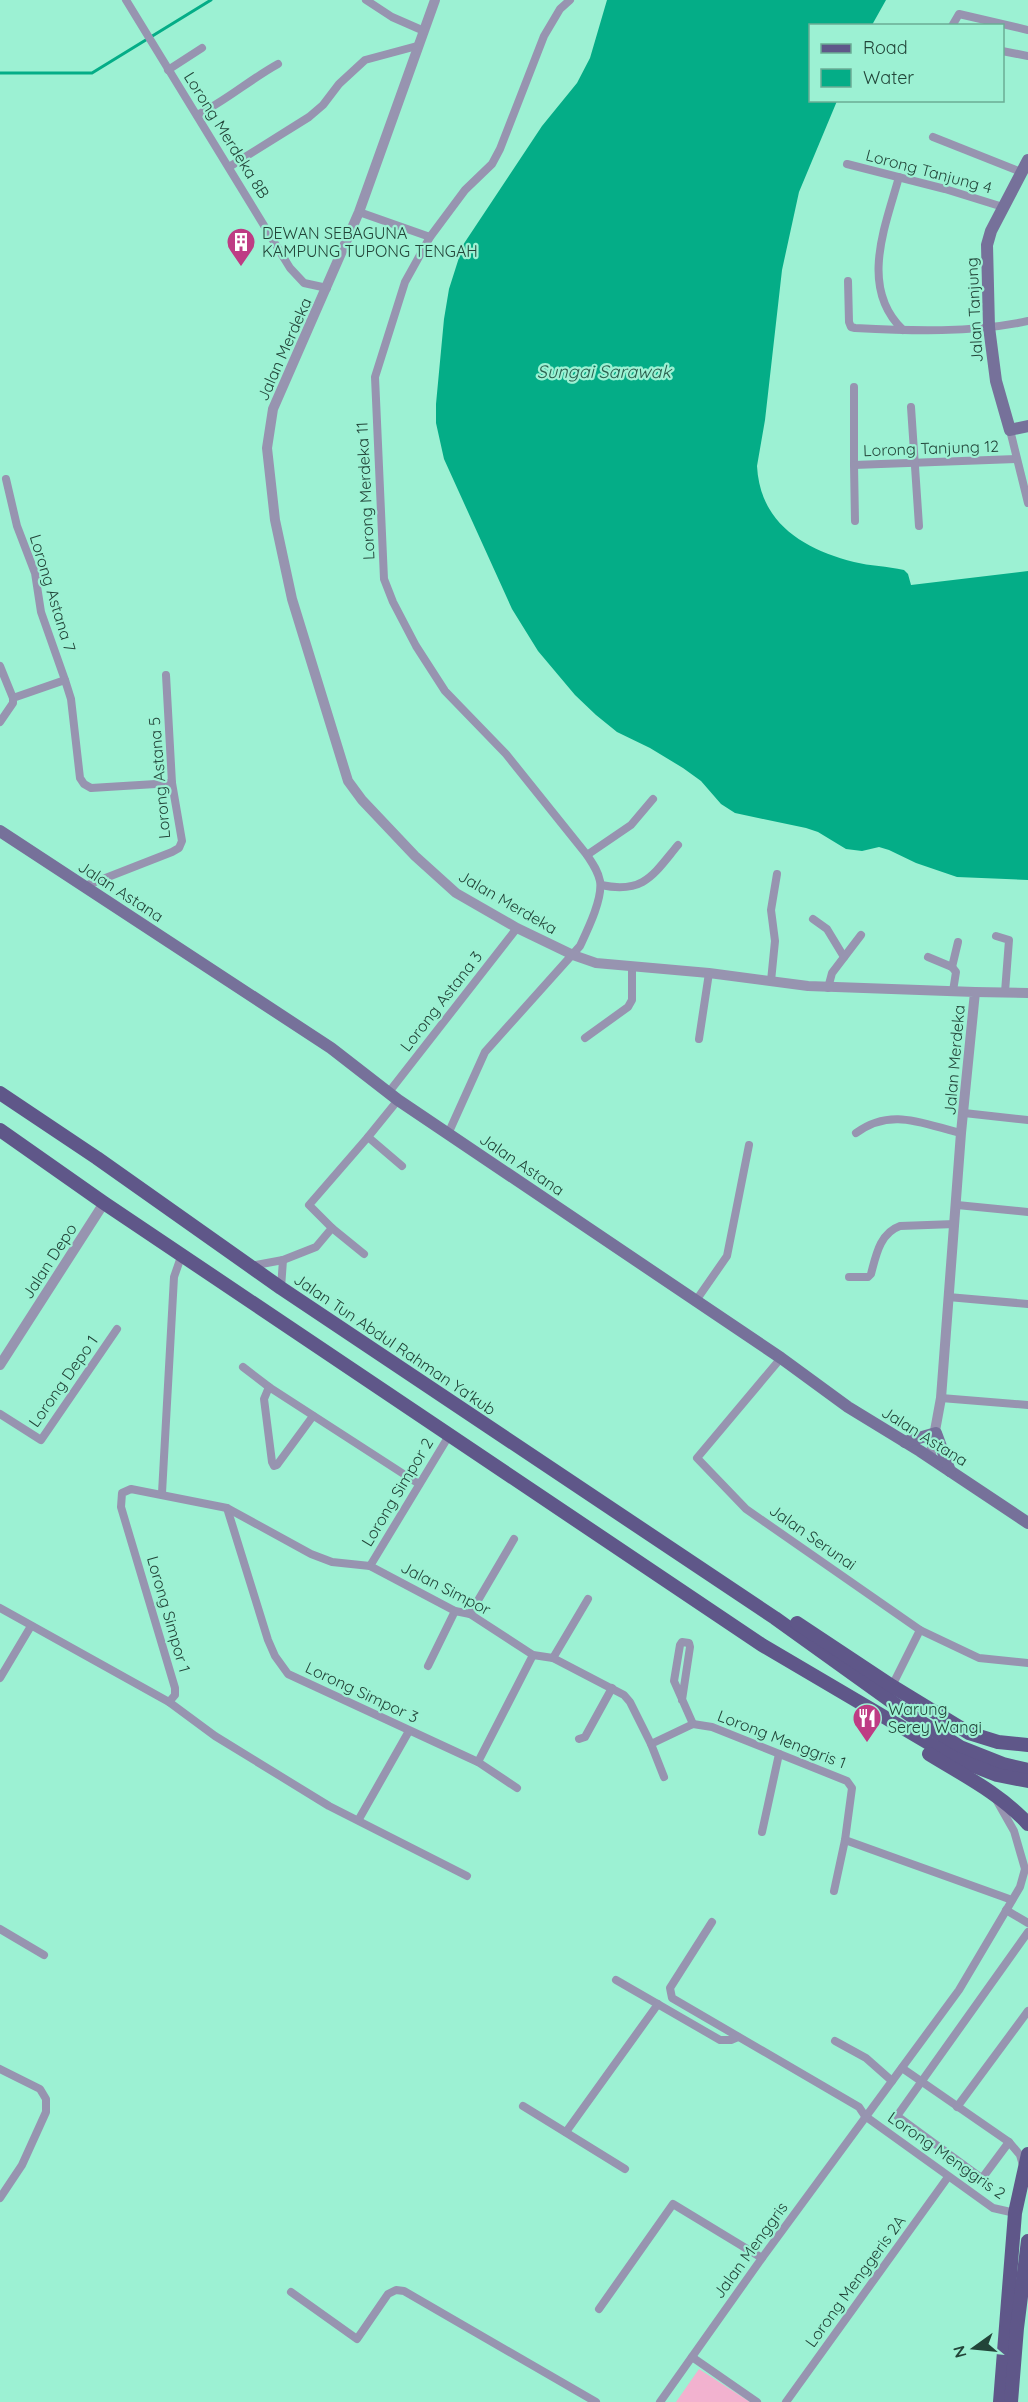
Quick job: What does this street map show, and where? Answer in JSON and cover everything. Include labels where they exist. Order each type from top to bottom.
[{"type":"main road","name":"Jalan Tanjung","points":[[1010,430],[996,381],[989,327],[987,244],[991,231],[1028,160]]},
{"type":"main road","points":[[1010,430],[1028,426]]},
{"type":"main road","name":"Jalan Astana","points":[[0,831],[331,1048],[393,1096],[781,1358],[848,1407],[1028,1523]]},
{"type":"main road","name":"Jalan Tun Abdul Rahman Ya'kub","points":[[0,1093],[281,1288],[775,1618]]},
{"type":"main road","points":[[0,1130],[104,1203],[762,1645],[954,1758],[997,1775],[1028,1782]]},
{"type":"main road","points":[[905,1442],[936,1433],[950,1471]]},
{"type":"main road","points":[[775,1618],[797,1623],[892,1686],[969,1733],[998,1742],[1028,1745]]},
{"type":"main road","points":[[775,1618],[913,1717],[960,1747],[1003,1764],[1028,1770]]},
{"type":"main road","points":[[762,1645],[782,1666],[992,1793],[1016,1811],[1028,1824]]},
{"type":"main road","points":[[1000,2402],[1015,2213],[1028,2154]]},
{"type":"main road","points":[[1011,2402],[1017,2328],[1028,2241]]},
{"type":"street","name":"Lorong Merdeka 8B","points":[[126,0],[297,277],[304,283],[327,288]]},
{"type":"street","points":[[366,0],[392,17],[424,32]]},
{"type":"street","name":"Jalan Merdeka","points":[[435,0],[359,212],[273,409],[267,448],[275,520],[292,599],[330,730],[348,781],[362,800],[415,856],[456,893],[517,928],[573,955],[596,963],[632,968],[709,973],[828,987],[975,992],[961,1133],[940,1398],[936,1433],[930,1458]]},
{"type":"street","name":"Lorong Merdeka 11","points":[[570,0],[560,9],[544,36],[492,164],[465,190],[429,237],[405,282],[375,377],[384,579],[393,602],[416,646],[445,692],[506,754],[587,855],[597,870],[601,885]]},
{"type":"street","points":[[953,24],[958,14],[1002,24]]},
{"type":"street","points":[[1004,24],[1028,30]]},
{"type":"street","points":[[230,167],[309,117],[365,60],[417,46]]},
{"type":"street","points":[[168,70],[202,48]]},
{"type":"street","points":[[1004,51],[1028,56]]},
{"type":"street","points":[[197,115],[213,108],[246,82],[278,64]]},
{"type":"street","points":[[933,137],[1021,172]]},
{"type":"street","name":"Lorong Tanjung 4","points":[[847,164],[1003,207]]},
{"type":"street","points":[[899,177],[879,249],[879,276],[882,298],[894,321],[903,330]]},
{"type":"street","points":[[359,212],[429,237]]},
{"type":"street","points":[[848,282],[851,327],[903,330],[989,327],[1028,321]]},
{"type":"street","name":"Lorong Tanjung 12","points":[[854,387],[854,465],[1016,459]]},
{"type":"street","points":[[911,406],[919,526]]},
{"type":"street","name":"Lorong Tanjung 12","points":[[1010,430],[1028,503]]},
{"type":"street","points":[[854,465],[855,521]]},
{"type":"street","name":"Lorong Astana 7","points":[[6,479],[17,526],[35,573],[41,612],[71,699],[80,778],[91,788],[172,783]]},
{"type":"street","points":[[0,666],[13,698],[13,704],[0,722]]},
{"type":"street","name":"Lorong Astana 5","points":[[85,886],[179,848],[182,842],[172,783],[166,675]]},
{"type":"street","points":[[13,698],[65,680]]},
{"type":"street","points":[[587,855],[631,825],[653,799]]},
{"type":"street","points":[[448,1134],[485,1052],[573,955],[588,930],[601,885],[620,889],[638,886],[657,870],[678,845]]},
{"type":"street","points":[[771,981],[775,941],[771,910],[777,874]]},
{"type":"street","points":[[813,919],[827,929],[844,957]]},
{"type":"street","name":"Lorong Astana 3","points":[[332,1228],[309,1205],[369,1137],[393,1096],[517,928]]},
{"type":"street","points":[[828,987],[832,973],[861,935]]},
{"type":"street","points":[[996,936],[1009,940],[1005,992]]},
{"type":"street","points":[[952,967],[958,942]]},
{"type":"street","points":[[928,957],[952,967],[956,972],[953,991]]},
{"type":"street","points":[[585,1038],[628,1007],[633,1000],[632,968]]},
{"type":"street","points":[[699,1039],[709,973]]},
{"type":"street","points":[[975,992],[1028,993]]},
{"type":"street","points":[[964,1113],[1028,1120]]},
{"type":"street","points":[[856,1133],[875,1122],[896,1118],[961,1133]]},
{"type":"street","points":[[369,1137],[402,1166]]},
{"type":"street","points":[[695,1302],[727,1256],[749,1145]]},
{"type":"street","name":"Jalan Depo","points":[[0,1365],[104,1203]]},
{"type":"street","points":[[957,1205],[1028,1212]]},
{"type":"street","points":[[849,1277],[868,1277],[871,1274],[885,1234],[892,1229],[900,1226],[955,1224]]},
{"type":"street","points":[[250,1266],[283,1260],[316,1247],[332,1228],[364,1254]]},
{"type":"street","points":[[162,1493],[174,1277],[182,1254]]},
{"type":"street","points":[[281,1288],[283,1260]]},
{"type":"street","points":[[948,1297],[1028,1304]]},
{"type":"street","name":"Lorong Depo 1","points":[[0,1414],[41,1440],[117,1329]]},
{"type":"street","name":"Jalan Serunai","points":[[781,1358],[697,1458],[746,1509],[920,1630],[979,1658],[1028,1663]]},
{"type":"street","points":[[243,1367],[269,1387],[419,1484]]},
{"type":"street","points":[[269,1387],[264,1399],[274,1466],[313,1416]]},
{"type":"street","points":[[940,1398],[1028,1405]]},
{"type":"street","name":"Lorong Simpor 2","points":[[370,1566],[450,1434]]},
{"type":"street","name":"Jalan Simpor","points":[[131,1489],[162,1493],[227,1508],[311,1554],[332,1562],[370,1566],[454,1611],[470,1614],[534,1655],[553,1658],[612,1688],[624,1695],[630,1702],[664,1777]]},
{"type":"street","name":"Lorong Simpor 1","points":[[131,1489],[122,1493],[121,1507],[175,1688],[176,1695],[169,1702]]},
{"type":"street","name":"Lorong Simpor 3","points":[[227,1508],[268,1640],[282,1668],[288,1674],[478,1762],[517,1788]]},
{"type":"street","points":[[470,1614],[514,1539]]},
{"type":"street","points":[[553,1658],[588,1599]]},
{"type":"street","points":[[0,1608],[169,1702],[215,1736],[329,1806],[359,1819],[467,1876]]},
{"type":"street","points":[[428,1666],[454,1611]]},
{"type":"street","points":[[0,1678],[31,1626]]},
{"type":"street","points":[[892,1686],[920,1630]]},
{"type":"street","points":[[682,1700],[690,1647],[689,1643],[682,1642],[675,1681],[682,1700],[693,1724]]},
{"type":"street","points":[[478,1762],[534,1655]]},
{"type":"street","points":[[579,1739],[585,1737],[612,1688]]},
{"type":"street","name":"Lorong Menggris 1","points":[[651,1744],[693,1724],[712,1727],[848,1781],[852,1788],[845,1840],[834,1891]]},
{"type":"street","points":[[359,1819],[409,1731]]},
{"type":"street","points":[[762,1832],[779,1754]]},
{"type":"street","name":"Jalan Menggris","points":[[660,2402],[976,1964],[1012,1900],[1024,1885],[1025,1869],[1014,1831],[992,1793]]},
{"type":"street","points":[[845,1840],[1012,1900]]},
{"type":"street","points":[[1006,1910],[1028,1923]]},
{"type":"street","points":[[712,1922],[669,1993],[672,1998],[859,2107],[865,2116]]},
{"type":"street","points":[[0,1929],[44,1955]]},
{"type":"street","points":[[1009,2142],[983,2176],[977,2175],[899,2119],[898,2114],[1028,1932]]},
{"type":"street","points":[[616,1980],[720,2040],[731,2040],[738,2037]]},
{"type":"street","points":[[566,2132],[658,2004]]},
{"type":"street","points":[[957,2107],[1028,2012]]},
{"type":"street","points":[[835,2041],[866,2058],[892,2081]]},
{"type":"street","points":[[902,2068],[1009,2142],[1020,2155],[1025,2168]]},
{"type":"street","points":[[0,2069],[40,2089],[46,2099],[46,2112],[22,2165],[2,2192]]},
{"type":"street","points":[[523,2106],[625,2169]]},
{"type":"street","name":"Lorong Menggris 2","points":[[865,2116],[993,2208],[1015,2213]]},
{"type":"street","name":"Lorong Menggeris 2A","points":[[786,2402],[948,2177]]},
{"type":"street","points":[[598,2309],[673,2204],[762,2258]]},
{"type":"street","points":[[291,2292],[357,2339],[388,2294],[396,2290],[404,2291],[596,2402]]},
{"type":"street","points":[[692,2356],[757,2402]]},
{"type":"shaded area","points":[[699,2369],[750,2402],[676,2402]]},
{"type":"water","name":"Sungai Sarawak","points":[[607,0],[886,0],[873,24],[809,24],[809,102],[837,102],[799,192],[782,270],[765,420],[757,466],[760,486],[766,503],[776,518],[802,541],[818,550],[854,562],[904,570],[908,574],[911,585],[1028,571],[1028,880],[957,877],[879,847],[862,851],[846,849],[818,832],[806,828],[735,813],[721,804],[701,781],[683,768],[617,732],[596,715],[575,695],[538,651],[512,609],[444,459],[436,423],[436,404],[444,319],[449,289],[463,245],[542,126],[577,83],[590,58]]},
{"type":"waterway","points":[[0,73],[92,73],[211,0]]},
{"type":"place","name":"DEWAN SEBAGUNA KAMPUNG TUPONG TENGAH","points":[[241,268]]},
{"type":"place","name":"Warung Serey Wangi","points":[[867,1744]]}]
